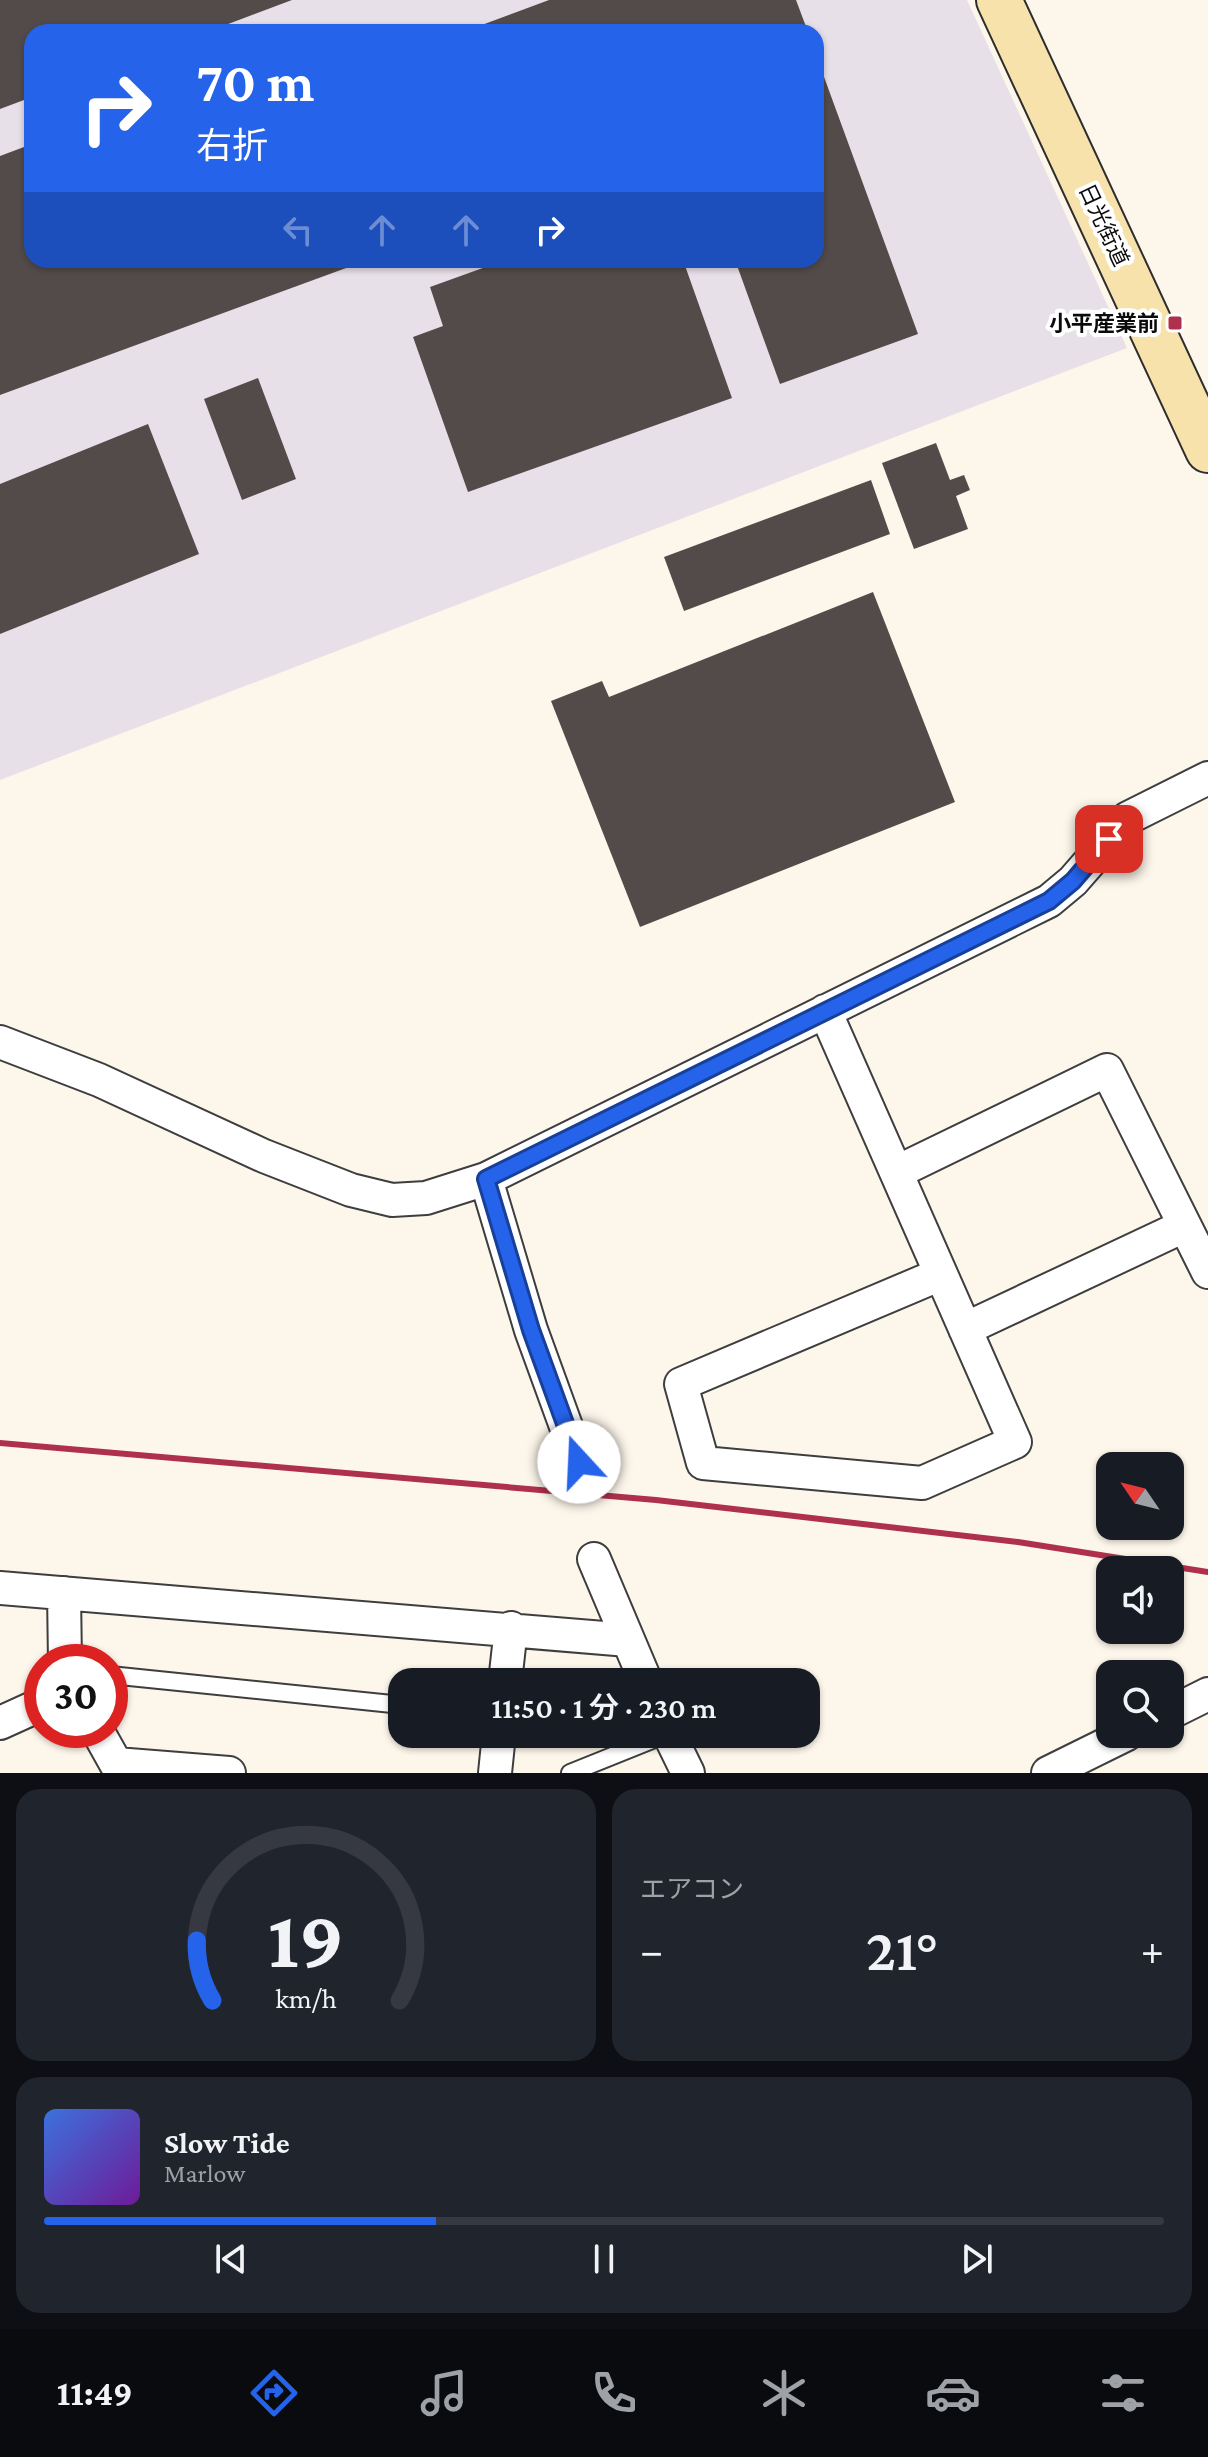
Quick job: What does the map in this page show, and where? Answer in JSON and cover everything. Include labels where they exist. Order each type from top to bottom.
[{"type":"main road","name":"日光街道","points":[[999,0],[1208,450]]},
{"type":"street","points":[[0,1042],[99,1080],[264,1156],[351,1190],[392,1200],[426,1198],[486,1179],[1049,901],[1073,881],[1128,818],[1208,778]]},
{"type":"street","points":[[825,1011],[897,1172],[1015,1442],[922,1483],[703,1463],[681,1384],[941,1274]]},
{"type":"street","points":[[897,1172],[1107,1070],[1208,1272]]},
{"type":"street","points":[[486,1179],[531,1330],[579,1462]]},
{"type":"street","points":[[965,1329],[1184,1226]]},
{"type":"street","points":[[594,1559],[640,1668]]},
{"type":"street","points":[[0,1588],[628,1640]]},
{"type":"street","points":[[64,1593],[65,1644]]},
{"type":"street","points":[[507,1668],[511,1628]]},
{"type":"street","points":[[1184,1706],[1208,1694]]},
{"type":"street","points":[[0,1723],[24,1712]]},
{"type":"street","points":[[107,1748],[116,1764],[229,1773]]},
{"type":"street","points":[[495,1773],[498,1748]]},
{"type":"street","points":[[675,1748],[688,1773]]},
{"type":"street","points":[[1048,1773],[1099,1748]]},
{"type":"lane","points":[[128,1677],[388,1704]]},
{"type":"lane","points":[[570,1773],[633,1748]]},
{"type":"shaded area","points":[[0,0],[967,0],[1127,348],[0,780]]},
{"type":"building","points":[[0,0],[292,0],[228,24],[24,24],[24,100],[0,109]]},
{"type":"building","points":[[549,0],[796,0],[805,24],[484,24]]},
{"type":"building","points":[[824,77],[918,334],[780,384],[738,268],[824,268]]},
{"type":"building","points":[[24,147],[24,268],[346,268],[0,395],[0,156]]},
{"type":"building","points":[[483,268],[686,268],[732,398],[468,492],[413,337],[443,326],[430,287]]},
{"type":"building","points":[[258,378],[296,479],[242,500],[204,399]]},
{"type":"building","points":[[148,424],[199,554],[0,634],[0,484]]},
{"type":"building","points":[[936,443],[950,480],[964,475],[970,490],[956,496],[968,529],[914,549],[882,463]]},
{"type":"building","points":[[871,480],[890,534],[684,611],[664,557]]},
{"type":"building","points":[[873,592],[955,802],[640,927],[551,701],[602,681],[609,697]]},
{"type":"railway","points":[[0,1443],[656,1500],[1018,1542],[1208,1572]]},
{"type":"place","name":"小平産業前","points":[[1175,323]]},
{"type":"route","points":[[579,1462],[531,1330],[486,1179],[1049,901],[1073,881],[1109,839]]}]
